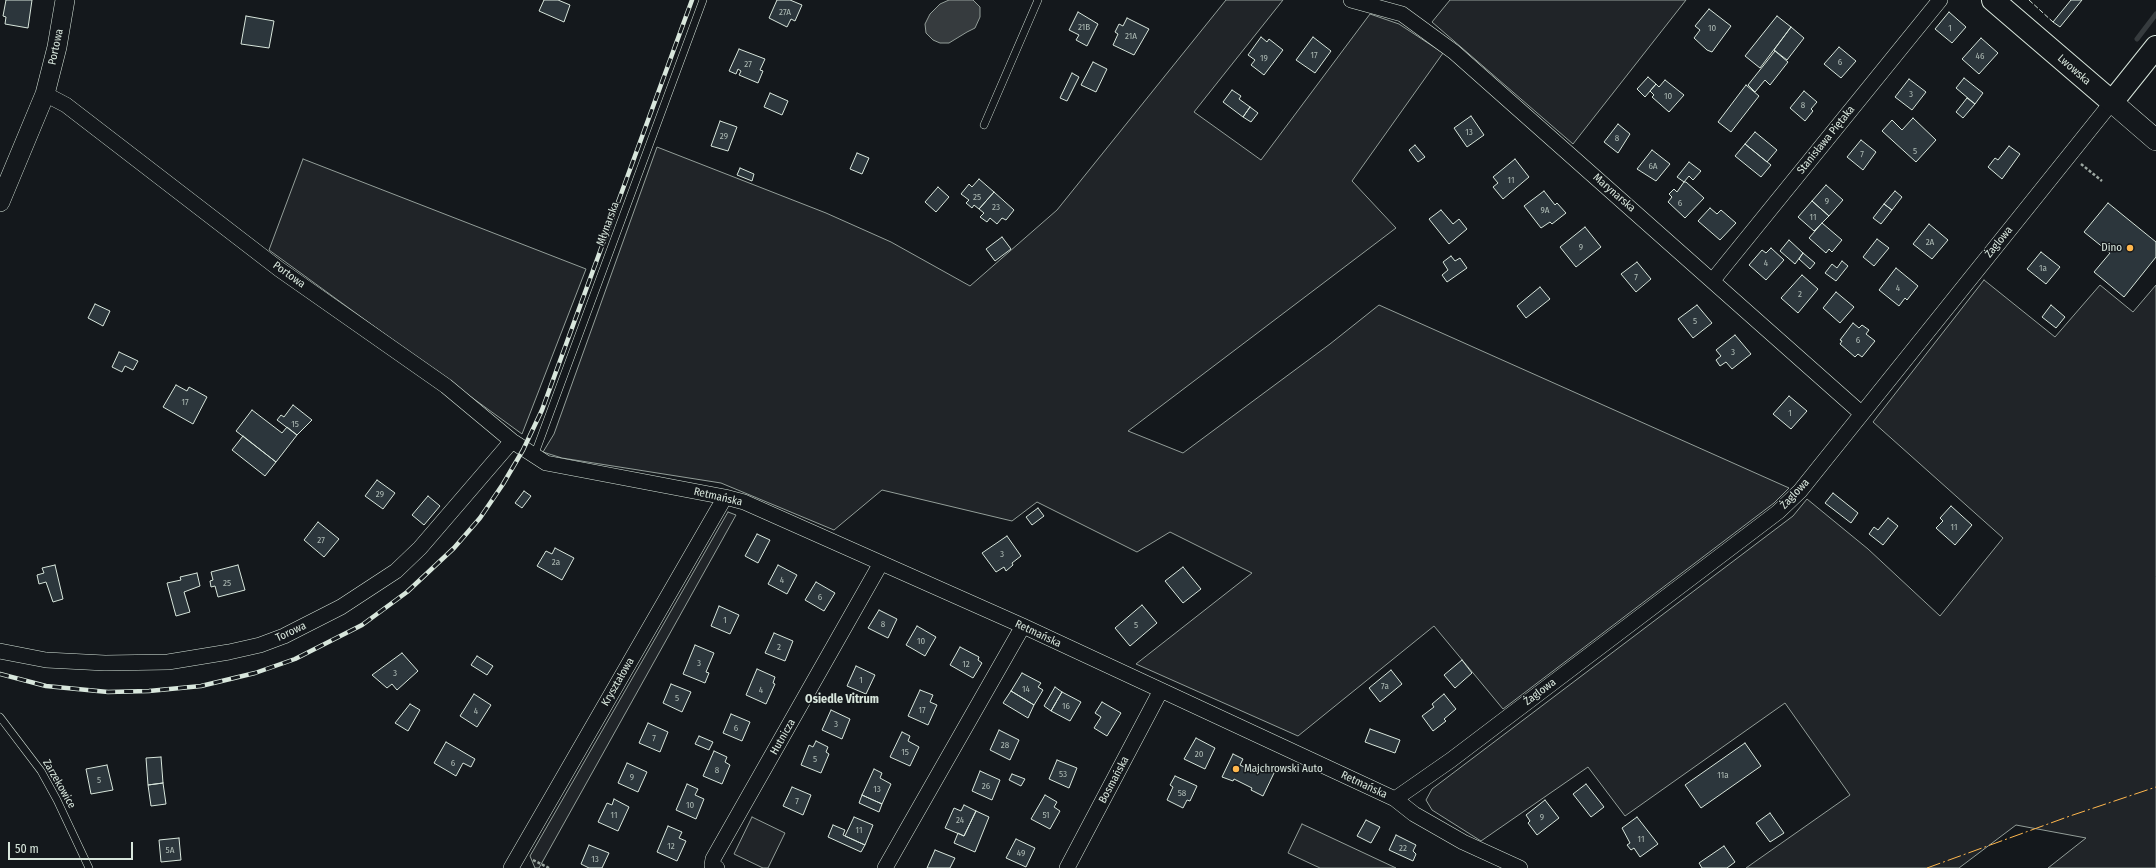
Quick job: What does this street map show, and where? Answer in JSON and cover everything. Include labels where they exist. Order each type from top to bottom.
[{"type":"main road","name":"Lwowska","points":[[1993,0],[2156,140]]},
{"type":"main road","points":[[2112,102],[2156,46]]},
{"type":"street","name":"Portowa","points":[[0,202],[45,94],[57,47],[64,0]]},
{"type":"street","name":"Marynarska","points":[[1351,0],[1402,14],[1454,52],[1713,280],[1861,413]]},
{"type":"street","name":"Stanisława Piętaka","points":[[1713,280],[1940,0]]},
{"type":"street","name":"Portowa","points":[[45,94],[66,105],[280,269],[446,386],[512,441],[534,456]]},
{"type":"street","name":"Żaglowa","points":[[1396,799],[1451,760],[1778,512],[1800,490],[2112,102]]},
{"type":"street","name":"Torowa","points":[[0,651],[46,660],[104,664],[168,662],[229,652],[260,645],[284,636],[341,607],[396,571],[420,548],[512,441]]},
{"type":"street","name":"Retmańska","points":[[534,456],[557,466],[725,497],[744,502],[1023,626],[1160,692],[1396,799],[1414,814],[1463,842],[1520,868]]},
{"type":"street","name":"Kryształowa","points":[[511,868],[725,497]]},
{"type":"street","name":"Hutnicza","points":[[713,867],[713,859],[881,563]]},
{"type":"street","points":[[885,868],[1023,626]]},
{"type":"street","name":"Bosmańska","points":[[1067,868],[1160,692]]},
{"type":"lane","name":"Młynarska","points":[[534,456],[703,0]]},
{"type":"lane","points":[[984,125],[1038,0]]},
{"type":"lane","name":"Zarzekowice","points":[[0,717],[41,772],[57,800],[89,868]]},
{"type":"path","points":[[2079,162],[2102,181]]},
{"type":"shaded area","points":[[949,0],[973,0],[980,7],[980,17],[975,28],[949,43],[940,43],[933,40],[926,33],[925,24],[930,14],[940,4]]},
{"type":"shaded area","points":[[1226,0],[1283,0],[1194,112],[1261,160],[1370,14],[1399,24],[1443,53],[1352,181],[1396,228],[1128,431],[1183,453],[1330,344],[1379,305],[1789,488],[1774,503],[1503,709],[1434,626],[1298,736],[1136,664],[1252,573],[1170,532],[1137,552],[1037,502],[1012,521],[882,490],[834,530],[721,483],[562,458],[543,452],[554,434],[657,147],[826,213],[891,242],[970,286],[1057,210]]},
{"type":"shaded area","points":[[1450,0],[1686,0],[1573,144],[1432,22]]},
{"type":"shaded area","points":[[303,159],[586,269],[522,434],[269,250]]},
{"type":"shaded area","points":[[1984,280],[2055,337],[2100,285],[2133,312],[2156,285],[2156,868],[2048,868],[2086,838],[2016,825],[1959,868],[1746,868],[1850,795],[1785,703],[1625,816],[1588,767],[1481,841],[1432,810],[1426,800],[1432,789],[1793,516],[1807,499],[1868,549],[1940,616],[2003,538],[1873,422]]},
{"type":"shaded area","points":[[728,512],[736,515],[539,868],[535,868],[530,856]]},
{"type":"shaded area","points":[[752,817],[785,833],[768,868],[763,868],[734,854]]},
{"type":"shaded area","points":[[1302,824],[1396,868],[1320,868],[1288,853]]},
{"type":"building","points":[[6,0],[32,0],[28,28],[5,24],[6,17],[3,16]]},
{"type":"building","points":[[544,0],[558,0],[570,5],[564,22],[539,11]]},
{"type":"building","points":[[777,0],[790,0],[802,5],[795,21],[791,19],[787,27],[769,18]]},
{"type":"building","points":[[2071,0],[2082,0],[2060,27],[2053,22]]},
{"type":"building","points":[[1709,9],[1731,26],[1712,52],[1707,50],[1694,38],[1700,30],[1695,26]]},
{"type":"building","points":[[1078,12],[1098,24],[1087,46],[1076,40],[1079,35],[1069,30]]},
{"type":"building","points":[[1949,12],[1966,27],[1952,43],[1935,29]]},
{"type":"building","points":[[246,16],[274,21],[269,48],[241,44]]},
{"type":"building","points":[[1777,16],[1791,27],[1760,68],[1745,56]]},
{"type":"building","points":[[1127,18],[1149,29],[1134,55],[1113,45],[1118,34],[1115,32],[1119,24],[1123,26]]},
{"type":"building","points":[[1791,27],[1804,38],[1787,60],[1774,50]]},
{"type":"building","points":[[1261,37],[1267,42],[1269,39],[1283,50],[1264,75],[1251,65],[1255,60],[1248,55]]},
{"type":"building","points":[[1313,37],[1331,51],[1315,73],[1296,60]]},
{"type":"building","points":[[1981,38],[1998,53],[1979,74],[1962,59]]},
{"type":"building","points":[[1839,47],[1856,61],[1841,78],[1824,64]]},
{"type":"building","points":[[739,49],[765,59],[760,70],[763,71],[758,83],[739,75],[741,71],[738,69],[736,74],[729,71]]},
{"type":"building","points":[[1775,51],[1788,62],[1770,85],[1765,80],[1755,92],[1748,85]]},
{"type":"building","points":[[1093,62],[1107,69],[1096,92],[1081,85]]},
{"type":"building","points":[[1072,73],[1079,77],[1067,101],[1060,98]]},
{"type":"building","points":[[1648,77],[1656,84],[1645,97],[1637,89]]},
{"type":"building","points":[[1964,78],[1983,93],[1975,104],[1956,88]]},
{"type":"building","points":[[1909,79],[1926,92],[1912,110],[1895,97]]},
{"type":"building","points":[[1665,80],[1684,95],[1669,112],[1652,97],[1654,95],[1650,91],[1656,84],[1659,87]]},
{"type":"building","points":[[1746,85],[1759,96],[1731,132],[1718,122]]},
{"type":"building","points":[[1232,90],[1241,96],[1239,99],[1250,107],[1243,117],[1223,102]]},
{"type":"building","points":[[1804,91],[1817,102],[1811,109],[1813,111],[1805,121],[1790,108]]},
{"type":"building","points":[[770,93],[788,101],[782,115],[764,107]]},
{"type":"building","points":[[1967,98],[1975,104],[1963,118],[1956,112]]},
{"type":"building","points":[[1250,107],[1258,113],[1251,122],[1243,117]]},
{"type":"building","points":[[1471,116],[1484,135],[1467,147],[1454,128]]},
{"type":"building","points":[[1913,118],[1936,140],[1916,162],[1882,131],[1892,120],[1902,130]]},
{"type":"building","points":[[720,121],[737,127],[728,151],[711,146]]},
{"type":"building","points":[[1618,124],[1630,134],[1618,153],[1604,142]]},
{"type":"building","points":[[1755,132],[1777,150],[1767,162],[1745,144]]},
{"type":"building","points":[[1861,140],[1876,152],[1863,170],[1847,157]]},
{"type":"building","points":[[1745,144],[1771,165],[1761,177],[1735,156]]},
{"type":"building","points":[[1415,145],[1425,157],[1418,162],[1409,150]]},
{"type":"building","points":[[2009,146],[2020,154],[2002,179],[1988,167],[1995,158],[1998,160]]},
{"type":"building","points":[[1652,150],[1670,164],[1656,181],[1637,169]]},
{"type":"building","points":[[857,153],[869,158],[862,174],[850,169]]},
{"type":"building","points":[[1515,159],[1529,177],[1503,199],[1493,187],[1498,183],[1493,177]]},
{"type":"building","points":[[1689,162],[1701,171],[1693,180],[1689,176],[1684,182],[1677,177]]},
{"type":"building","points":[[740,168],[754,174],[752,181],[737,175]]},
{"type":"building","points":[[979,179],[994,192],[979,209],[974,205],[972,208],[966,203],[969,200],[961,194],[969,184],[972,187]]},
{"type":"building","points":[[1684,182],[1686,182],[1704,198],[1685,218],[1668,202],[1672,197],[1669,194],[1674,189],[1677,192]]},
{"type":"building","points":[[1826,185],[1843,200],[1829,216],[1812,201]]},
{"type":"building","points":[[938,187],[949,197],[936,212],[925,202]]},
{"type":"building","points":[[1544,191],[1555,205],[1557,203],[1566,213],[1552,224],[1550,222],[1541,228],[1524,206]]},
{"type":"building","points":[[1895,191],[1902,197],[1892,210],[1884,204]]},
{"type":"building","points":[[994,192],[1014,210],[1006,220],[1002,218],[997,224],[990,218],[987,222],[980,217],[984,213],[979,209]]},
{"type":"building","points":[[1812,201],[1829,216],[1814,231],[1798,217]]},
{"type":"building","name":"Dino","points":[[2108,203],[2156,242],[2156,257],[2124,297],[2094,272],[2110,253],[2084,232]]},
{"type":"building","points":[[1884,204],[1892,210],[1881,224],[1873,218]]},
{"type":"building","points":[[1710,208],[1717,214],[1721,210],[1736,223],[1720,240],[1698,221]]},
{"type":"building","points":[[1441,210],[1453,224],[1459,219],[1467,229],[1449,244],[1429,219]]},
{"type":"building","points":[[1822,223],[1842,240],[1832,252],[1829,249],[1826,253],[1809,238]]},
{"type":"building","points":[[1929,224],[1948,240],[1932,259],[1913,244]]},
{"type":"building","points":[[1585,227],[1601,247],[1576,267],[1560,247]]},
{"type":"building","points":[[1002,237],[1011,249],[995,261],[986,249]]},
{"type":"building","points":[[1877,239],[1889,248],[1874,266],[1863,257]]},
{"type":"building","points":[[1789,240],[1803,253],[1795,264],[1780,251]]},
{"type":"building","points":[[1771,248],[1784,260],[1766,280],[1749,265],[1762,250],[1766,253]]},
{"type":"building","points":[[2041,252],[2060,267],[2046,284],[2027,269]]},
{"type":"building","points":[[1803,253],[1815,263],[1810,269],[1799,259]]},
{"type":"building","points":[[1451,256],[1455,261],[1460,258],[1467,268],[1447,282],[1442,275],[1448,270],[1443,262]]},
{"type":"building","points":[[1842,261],[1848,266],[1836,281],[1825,273],[1832,264],[1837,268]]},
{"type":"building","points":[[1637,262],[1651,279],[1636,292],[1621,274]]},
{"type":"building","points":[[1896,268],[1918,286],[1907,300],[1905,298],[1899,306],[1879,290]]},
{"type":"building","points":[[1802,275],[1818,289],[1798,313],[1781,298]]},
{"type":"building","points":[[1540,287],[1550,299],[1526,318],[1517,306]]},
{"type":"building","points":[[1836,292],[1854,307],[1840,323],[1823,308]]},
{"type":"building","points":[[95,304],[110,311],[103,326],[88,318]]},
{"type":"building","points":[[1697,305],[1712,323],[1693,338],[1678,319]]},
{"type":"building","points":[[2051,305],[2065,317],[2056,328],[2042,317]]},
{"type":"building","points":[[1853,323],[1859,328],[1862,325],[1869,330],[1866,334],[1875,341],[1862,357],[1858,354],[1855,357],[1840,344],[1842,341],[1840,340]]},
{"type":"building","points":[[1735,335],[1751,354],[1732,369],[1726,362],[1720,366],[1716,360],[1721,356],[1716,350]]},
{"type":"building","points":[[119,352],[138,361],[133,370],[125,366],[122,372],[112,367]]},
{"type":"building","points":[[176,385],[187,391],[189,387],[207,397],[193,424],[163,407]]},
{"type":"building","points":[[1789,396],[1807,411],[1791,429],[1773,414]]},
{"type":"building","points":[[293,405],[312,420],[297,435],[277,420],[281,415],[284,417]]},
{"type":"building","points":[[252,410],[282,433],[287,427],[297,435],[276,462],[236,431]]},
{"type":"building","points":[[243,436],[276,462],[265,476],[232,450]]},
{"type":"building","points":[[377,480],[395,493],[383,509],[365,496]]},
{"type":"building","points":[[524,491],[531,496],[522,508],[515,503]]},
{"type":"building","points":[[1833,493],[1858,513],[1851,523],[1825,503]]},
{"type":"building","points":[[428,496],[440,506],[424,525],[412,515]]},
{"type":"building","points":[[1951,506],[1972,525],[1955,545],[1936,528],[1943,521],[1940,518]]},
{"type":"building","points":[[1038,508],[1044,516],[1032,525],[1026,517]]},
{"type":"building","points":[[1888,518],[1898,526],[1883,545],[1869,534],[1874,527],[1878,530]]},
{"type":"building","points":[[318,522],[339,539],[324,557],[304,540]]},
{"type":"building","points":[[757,534],[770,540],[758,563],[745,556]]},
{"type":"building","points":[[1007,536],[1021,556],[1012,563],[1013,565],[1006,571],[1004,567],[996,572],[982,553]]},
{"type":"building","points":[[555,548],[574,558],[562,580],[537,566],[546,551],[552,554]]},
{"type":"building","points":[[55,565],[63,599],[53,602],[46,582],[39,584],[37,575],[44,573],[42,568]]},
{"type":"building","points":[[238,565],[245,590],[218,597],[215,586],[211,587],[210,581],[213,580],[211,572]]},
{"type":"building","points":[[778,565],[797,575],[787,594],[768,584]]},
{"type":"building","points":[[1183,567],[1201,589],[1183,603],[1165,581]]},
{"type":"building","points":[[197,573],[200,586],[184,592],[190,612],[176,616],[167,583],[181,580],[180,577]]},
{"type":"building","points":[[816,582],[835,593],[824,611],[805,600]]},
{"type":"building","points":[[1142,605],[1157,623],[1130,646],[1115,628]]},
{"type":"building","points":[[719,606],[739,615],[730,634],[711,626]]},
{"type":"building","points":[[879,610],[897,619],[888,638],[868,628]]},
{"type":"building","points":[[917,626],[936,637],[925,656],[906,645]]},
{"type":"building","points":[[774,633],[793,641],[785,661],[765,653]]},
{"type":"building","points":[[695,645],[714,653],[706,672],[709,673],[705,683],[683,674]]},
{"type":"building","points":[[960,647],[979,657],[978,660],[982,663],[973,678],[950,665]]},
{"type":"building","points":[[402,653],[418,671],[397,690],[392,684],[387,688],[372,675]]},
{"type":"building","points":[[477,656],[493,666],[487,675],[471,665]]},
{"type":"building","points":[[1462,660],[1472,673],[1455,688],[1444,675]]},
{"type":"building","points":[[856,666],[875,675],[866,694],[847,686]]},
{"type":"building","points":[[757,669],[775,677],[773,683],[775,684],[766,704],[746,695]]},
{"type":"building","points":[[1391,670],[1402,684],[1380,702],[1369,688]]},
{"type":"building","points":[[1022,673],[1041,683],[1038,687],[1043,690],[1034,705],[1011,691]]},
{"type":"building","points":[[671,684],[691,692],[682,712],[663,703]]},
{"type":"building","points":[[1055,687],[1062,692],[1051,711],[1044,706]]},
{"type":"building","points":[[920,690],[933,695],[930,702],[937,705],[928,725],[908,716]]},
{"type":"building","points":[[1011,691],[1034,705],[1028,718],[1003,703]]},
{"type":"building","points":[[1062,692],[1081,702],[1070,721],[1051,711]]},
{"type":"building","points":[[474,694],[491,705],[477,727],[460,716]]},
{"type":"building","points":[[1444,694],[1456,709],[1444,719],[1446,721],[1433,731],[1422,716],[1434,707],[1432,704]]},
{"type":"building","points":[[1102,702],[1121,713],[1107,736],[1094,728],[1101,717],[1095,713]]},
{"type":"building","points":[[410,704],[420,710],[408,731],[395,723]]},
{"type":"building","points":[[831,710],[850,719],[842,739],[822,730]]},
{"type":"building","points":[[731,714],[750,722],[742,741],[723,733]]},
{"type":"building","points":[[648,723],[668,732],[660,752],[639,743]]},
{"type":"building","points":[[1370,729],[1400,740],[1395,753],[1365,742]]},
{"type":"building","points":[[999,730],[1019,740],[1010,760],[990,750]]},
{"type":"building","points":[[902,732],[910,736],[908,741],[919,747],[910,766],[890,757]]},
{"type":"building","points":[[699,736],[713,742],[709,750],[695,744]]},
{"type":"building","points":[[1196,738],[1215,748],[1205,769],[1184,759]]},
{"type":"building","points":[[816,741],[828,747],[826,752],[829,754],[821,773],[801,765],[809,745],[813,747]]},
{"type":"building","points":[[446,742],[475,759],[471,767],[463,763],[456,776],[434,763]]},
{"type":"building","points":[[1745,743],[1761,766],[1701,808],[1685,785]]},
{"type":"building","points":[[714,751],[727,757],[725,762],[730,765],[722,784],[703,776]]},
{"type":"building","points":[[1233,754],[1243,759],[1240,765],[1258,774],[1262,767],[1274,773],[1263,796],[1251,790],[1252,788],[1234,779],[1233,781],[1222,777]]},
{"type":"building","points":[[161,757],[163,783],[148,785],[146,758]]},
{"type":"building","points":[[1057,760],[1077,768],[1069,788],[1049,779]]},
{"type":"building","points":[[627,763],[647,772],[638,792],[618,783]]},
{"type":"building","points":[[107,765],[113,790],[91,794],[86,769]]},
{"type":"building","points":[[874,769],[882,773],[880,778],[891,784],[882,804],[862,795]]},
{"type":"building","points":[[980,771],[1000,780],[992,800],[972,791]]},
{"type":"building","points":[[1012,774],[1025,779],[1021,786],[1009,780]]},
{"type":"building","points":[[1175,776],[1197,786],[1190,801],[1187,800],[1183,808],[1167,800],[1173,787],[1170,785]]},
{"type":"building","points":[[163,783],[166,804],[151,806],[148,785]]},
{"type":"building","points":[[687,784],[698,789],[695,795],[704,799],[696,819],[676,810]]},
{"type":"building","points":[[1586,784],[1604,807],[1591,817],[1573,794]]},
{"type":"building","points":[[792,787],[811,795],[803,815],[783,806]]},
{"type":"building","points":[[862,795],[882,804],[879,812],[859,803]]},
{"type":"building","points":[[1045,795],[1057,802],[1054,807],[1060,811],[1050,829],[1031,819]]},
{"type":"building","points":[[614,799],[629,807],[618,831],[598,822],[607,803],[612,805]]},
{"type":"building","points":[[1545,800],[1559,818],[1537,835],[1528,823],[1530,821],[1526,815]]},
{"type":"building","points":[[964,805],[976,811],[964,836],[945,828],[954,808],[961,811]]},
{"type":"building","points":[[976,811],[989,817],[975,852],[954,843],[958,833],[964,836]]},
{"type":"building","points":[[1770,813],[1784,833],[1770,842],[1756,823]]},
{"type":"building","points":[[854,817],[873,825],[865,845],[845,836]]},
{"type":"building","points":[[1637,817],[1658,844],[1640,857],[1634,848],[1631,850],[1627,845],[1630,843],[1622,828]]},
{"type":"building","points":[[1366,820],[1380,827],[1371,843],[1357,836]]},
{"type":"building","points":[[833,825],[845,830],[843,835],[865,845],[861,852],[828,837]]},
{"type":"building","points":[[668,826],[682,832],[679,838],[686,841],[677,861],[657,852]]},
{"type":"building","points":[[1396,835],[1416,845],[1413,851],[1416,854],[1413,861],[1389,850]]},
{"type":"building","points":[[179,838],[181,860],[161,862],[159,840]]},
{"type":"building","points":[[1016,839],[1035,848],[1026,867],[1006,858]]},
{"type":"building","points":[[589,845],[609,853],[602,868],[589,868],[581,864]]},
{"type":"building","points":[[1724,846],[1735,862],[1727,868],[1702,868],[1699,863]]},
{"type":"building","points":[[935,850],[955,858],[950,868],[927,868]]},
{"type":"waterway","points":[[2137,39],[2156,14]]},
{"type":"railway","points":[[0,674],[46,686],[108,692],[149,691],[201,686],[255,673],[295,659],[362,625],[407,592],[454,548],[480,518],[503,484],[523,450],[542,410],[692,0]]},
{"type":"fence","points":[[2029,0],[2053,22]]},
{"type":"power","points":[[1927,868],[2070,816],[2156,787]]},
{"type":"place","name":"Dino","points":[[2130,248]]},
{"type":"place","name":"Majchrowski Auto","points":[[1236,769]]},
{"type":"district","name":"Osiedle Vitrum","points":[[842,700]]}]
